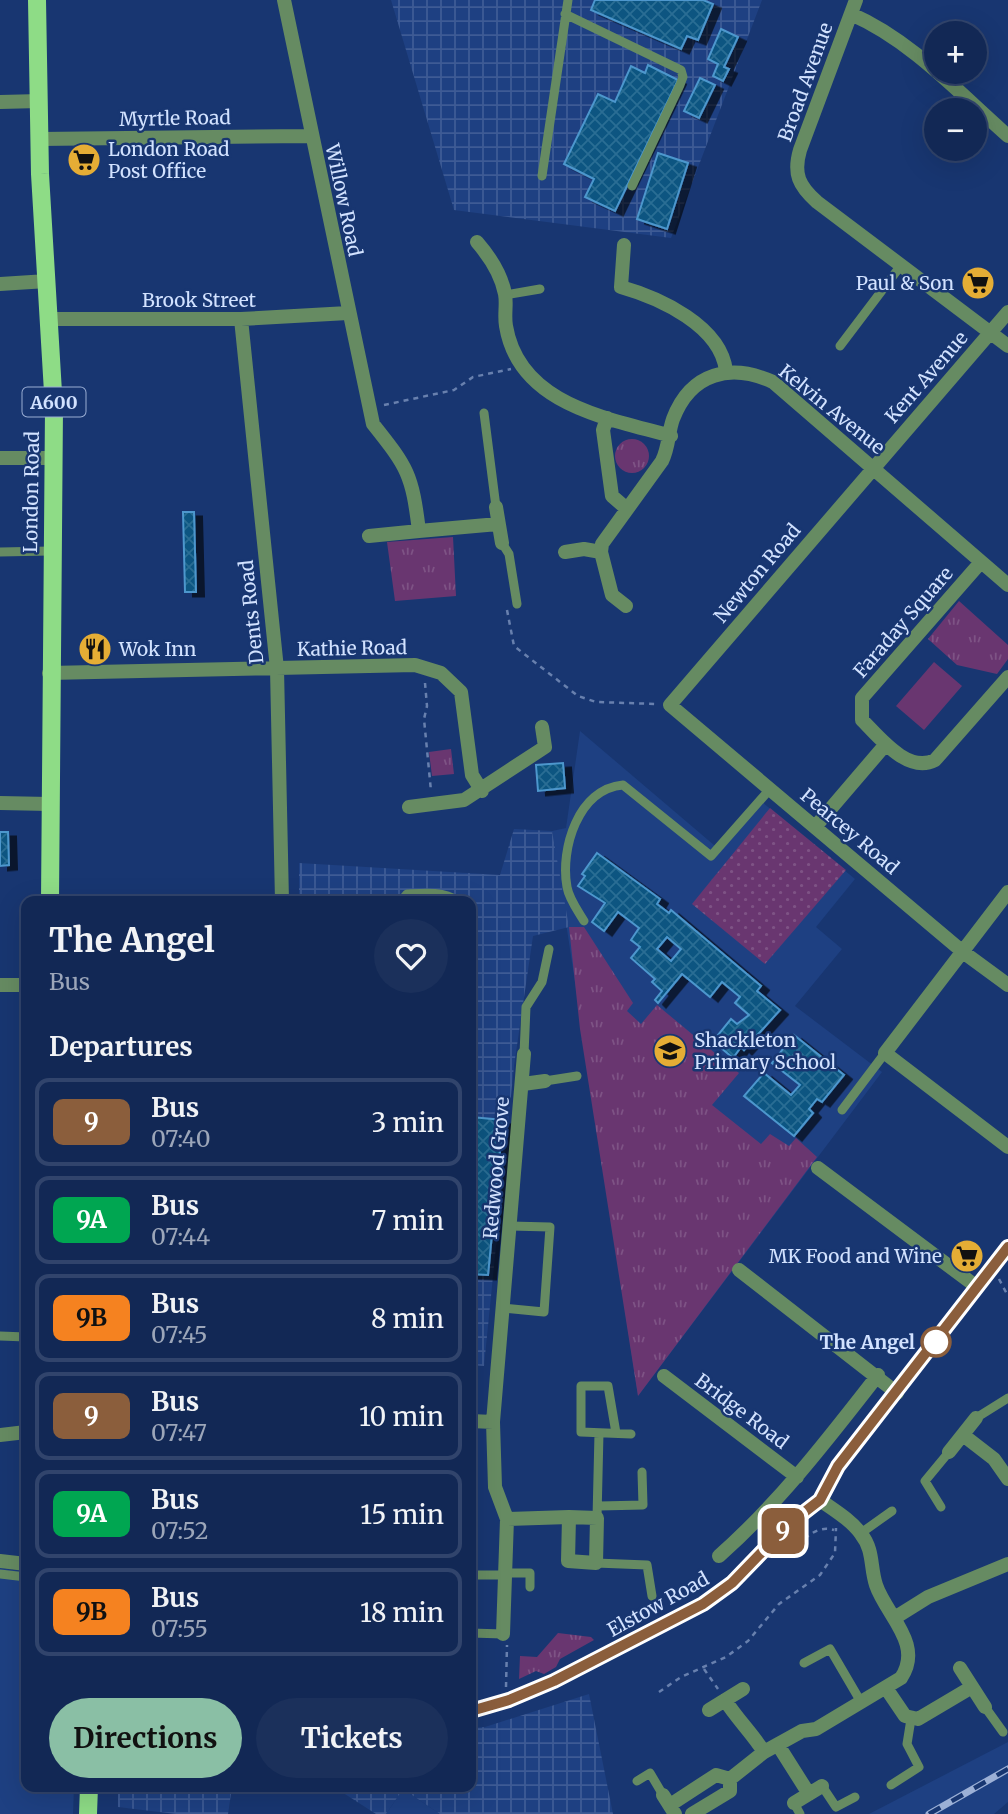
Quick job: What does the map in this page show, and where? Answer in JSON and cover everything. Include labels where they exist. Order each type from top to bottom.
[{"type":"main road","name":"London Road","points":[[37,0],[40,138],[51,319],[53,458],[49,673],[50,896]]},
{"type":"main road","points":[[88,1814],[89,1792]]},
{"type":"street","name":"Willow Road","points":[[284,0],[368,408],[373,424],[404,463],[414,486],[419,530]]},
{"type":"street","points":[[853,7],[906,48],[1008,136]]},
{"type":"street","name":"Broad Avenue","points":[[853,7],[800,150],[796,165],[797,179],[817,202],[902,264]]},
{"type":"street","points":[[0,102],[40,101]]},
{"type":"street","name":"Myrtle Road","points":[[40,138],[310,136]]},
{"type":"street","points":[[477,242],[495,264],[505,295],[506,326],[514,352],[548,394],[607,418],[671,436]]},
{"type":"street","points":[[624,245],[621,287],[650,295],[688,319],[718,343],[726,371],[708,377],[695,387],[673,419],[671,436],[662,461],[608,533],[601,552],[612,595],[626,606]]},
{"type":"street","points":[[902,264],[1008,346]]},
{"type":"street","points":[[0,284],[47,281]]},
{"type":"street","name":"Kent Avenue","points":[[873,467],[1008,312]]},
{"type":"street","name":"Brook Street","points":[[51,319],[241,320],[348,313]]},
{"type":"street","name":"Dents Road","points":[[241,320],[277,669],[282,896]]},
{"type":"street","name":"Kelvin Avenue","points":[[726,371],[751,372],[773,382],[1008,585]]},
{"type":"street","points":[[607,418],[603,430],[612,496],[627,509]]},
{"type":"street","points":[[0,458],[53,458]]},
{"type":"street","name":"Newton Road","points":[[670,705],[873,467]]},
{"type":"street","points":[[496,507],[502,543]]},
{"type":"street","points":[[369,536],[498,524]]},
{"type":"street","points":[[565,552],[584,549],[601,552]]},
{"type":"street","name":"Faraday Square","points":[[981,562],[862,698],[862,720],[886,744],[912,762],[925,765],[935,760],[1008,677]]},
{"type":"street","name":"Kathie Road","points":[[49,673],[422,666],[441,673],[461,692],[472,775],[482,791]]},
{"type":"street","name":"Pearcey Road","points":[[670,705],[963,952],[1008,985]]},
{"type":"street","points":[[408,807],[464,800],[482,791],[545,747],[542,727]]},
{"type":"street","points":[[815,827],[886,744]]},
{"type":"street","points":[[0,803],[49,804]]},
{"type":"street","points":[[1008,891],[885,1053],[1008,1147]]},
{"type":"street","points":[[0,985],[21,985]]},
{"type":"street","name":"Redwood Grove","points":[[503,1634],[507,1519],[495,1487],[493,1422],[524,1054]]},
{"type":"street","name":"Redwood Grove","points":[[523,1084],[545,1081]]},
{"type":"street","points":[[818,1168],[977,1287]]},
{"type":"street","name":"Elstow Road","points":[[476,1709],[531,1691],[636,1641],[719,1593],[763,1553],[789,1524],[820,1500],[838,1466],[1008,1247]]},
{"type":"street","points":[[739,1270],[897,1393]]},
{"type":"street","name":"Bridge Road","points":[[664,1376],[797,1477]]},
{"type":"street","points":[[719,1556],[751,1528],[797,1477],[878,1376]]},
{"type":"street","points":[[949,1452],[976,1418]]},
{"type":"street","points":[[476,1421],[493,1422]]},
{"type":"street","points":[[0,1435],[21,1433]]},
{"type":"street","points":[[964,1435],[994,1459],[1008,1478]]},
{"type":"street","points":[[730,1779],[764,1752],[802,1731],[816,1729],[886,1688],[901,1678],[907,1670],[904,1634],[877,1589],[871,1553],[861,1533],[820,1500]]},
{"type":"street","points":[[507,1519],[569,1517],[598,1512],[596,1563],[568,1561],[569,1517]]},
{"type":"street","points":[[0,1561],[21,1563]]},
{"type":"street","points":[[896,1617],[929,1597],[1008,1564]]},
{"type":"street","points":[[960,1668],[985,1707]]},
{"type":"street","points":[[886,1688],[899,1710],[911,1719],[926,1716],[972,1686]]},
{"type":"street","points":[[709,1710],[743,1689]]},
{"type":"street","points":[[725,1700],[736,1716],[744,1721],[764,1752]]},
{"type":"street","points":[[779,1745],[809,1794]]},
{"type":"street","points":[[669,1805],[716,1775],[730,1779]]},
{"type":"street","points":[[691,1814],[730,1791],[730,1779]]},
{"type":"street","points":[[797,1809],[809,1794],[822,1786]]},
{"type":"lane","points":[[542,176],[568,0]]},
{"type":"lane","points":[[565,14],[681,70],[683,77],[680,85],[632,186]]},
{"type":"lane","points":[[840,346],[902,264]]},
{"type":"lane","points":[[505,295],[540,289]]},
{"type":"lane","points":[[484,413],[496,507]]},
{"type":"lane","points":[[502,543],[509,554],[517,604]]},
{"type":"lane","points":[[0,552],[50,551]]},
{"type":"lane","points":[[584,921],[567,891],[566,858],[579,815],[587,803],[623,785],[711,856],[769,789]]},
{"type":"lane","points":[[405,896],[427,893],[445,896]]},
{"type":"lane","points":[[524,1054],[526,1007],[542,982],[549,949]]},
{"type":"lane","points":[[842,1110],[885,1053]]},
{"type":"lane","points":[[545,1081],[577,1076]]},
{"type":"lane","points":[[503,1308],[544,1311],[545,1300],[550,1227],[510,1226]]},
{"type":"lane","points":[[0,1336],[21,1337]]},
{"type":"lane","points":[[615,1433],[608,1386],[581,1386],[581,1432],[631,1434]]},
{"type":"lane","points":[[976,1418],[1008,1398]]},
{"type":"lane","points":[[599,1433],[598,1512],[643,1505],[642,1472]]},
{"type":"lane","points":[[941,1507],[925,1482],[949,1452]]},
{"type":"lane","points":[[861,1533],[892,1511]]},
{"type":"lane","points":[[596,1563],[647,1565],[652,1596]]},
{"type":"lane","points":[[476,1575],[530,1573],[530,1587]]},
{"type":"lane","points":[[0,1574],[21,1576]]},
{"type":"lane","points":[[476,1633],[503,1634]]},
{"type":"lane","points":[[804,1663],[830,1648],[861,1702]]},
{"type":"lane","points":[[985,1707],[1003,1732]]},
{"type":"lane","points":[[891,1785],[919,1768],[906,1744],[911,1719]]},
{"type":"lane","points":[[636,1781],[650,1773],[669,1805]]},
{"type":"lane","points":[[822,1786],[836,1807],[855,1797]]},
{"type":"path","points":[[368,408],[454,390],[473,377],[524,366]]},
{"type":"path","points":[[506,608],[513,646],[578,695],[596,702],[670,705]]},
{"type":"path","points":[[422,666],[432,805]]},
{"type":"path","points":[[659,1692],[681,1677],[704,1669],[748,1641],[779,1604],[820,1575],[835,1553],[834,1530],[842,1516]]},
{"type":"path","points":[[763,1553],[789,1554],[816,1530],[824,1527],[834,1530]]},
{"type":"path","points":[[503,1634],[507,1640],[506,1689]]},
{"type":"path","points":[[704,1669],[725,1700]]},
{"type":"shaded area","points":[[391,0],[762,0],[671,238],[454,210]]},
{"type":"shaded area","name":"Shackleton Primary School","points":[[580,731],[721,851],[762,802],[855,879],[816,927],[842,949],[795,1006],[882,1072],[638,1396],[552,831],[566,828]]},
{"type":"shaded area","points":[[514,829],[552,831],[569,927],[533,936],[514,1066],[484,1366],[476,1365],[476,896],[299,896],[299,863],[500,875]]},
{"type":"shaded area","points":[[0,1568],[21,1571],[21,1792],[74,1792],[73,1814],[0,1814]]},
{"type":"shaded area","points":[[589,1694],[613,1814],[440,1814],[407,1792],[476,1792],[476,1728]]},
{"type":"shaded area","points":[[1008,1742],[1008,1802],[994,1814],[869,1814]]},
{"type":"shaded area","points":[[118,1792],[231,1792],[228,1814],[176,1814],[118,1807]]},
{"type":"shaded area","points":[[342,1792],[401,1792],[386,1814],[376,1814]]},
{"type":"shaded area","points":[[401,1792],[407,1792],[440,1814],[386,1814]]},
{"type":"green space","points":[[632,439],[644,444],[649,456],[644,468],[632,473],[620,468],[615,456],[620,444]]},
{"type":"green space","points":[[453,537],[456,596],[395,601],[387,542]]},
{"type":"green space","points":[[959,601],[1008,645],[1008,659],[997,674],[957,665],[928,639]]},
{"type":"green space","points":[[934,662],[962,686],[924,730],[896,706]]},
{"type":"green space","points":[[451,749],[454,774],[432,776],[429,752]]},
{"type":"green space","points":[[770,808],[846,870],[765,964],[692,904]]},
{"type":"green space","points":[[569,927],[584,927],[633,1003],[627,1011],[641,1024],[657,1005],[739,1073],[712,1105],[761,1144],[770,1134],[789,1146],[796,1138],[817,1157],[638,1396],[580,1029]]},
{"type":"green space","points":[[558,1633],[591,1637],[594,1640],[560,1659],[556,1667],[544,1674],[536,1671],[519,1679],[520,1656],[537,1657]]},
{"type":"building","points":[[595,0],[703,0],[713,4],[698,40],[687,36],[681,49],[591,10]]},
{"type":"building","points":[[721,29],[738,37],[724,67],[729,69],[723,81],[713,76],[718,64],[708,59]]},
{"type":"building","points":[[648,65],[678,80],[615,211],[585,197],[594,179],[564,164],[598,94],[615,102],[631,66],[645,73]]},
{"type":"building","points":[[700,78],[715,85],[699,118],[684,111]]},
{"type":"building","points":[[658,153],[688,163],[667,229],[637,219]]},
{"type":"building","points":[[183,512],[194,512],[196,592],[185,592]]},
{"type":"building","points":[[563,763],[565,788],[538,791],[536,765]]},
{"type":"building","points":[[0,832],[8,832],[9,865],[0,866]]},
{"type":"building","points":[[597,853],[660,899],[657,904],[669,913],[671,910],[761,986],[757,991],[780,1010],[744,1050],[741,1047],[733,1058],[713,1041],[731,1019],[737,1024],[749,1015],[735,1003],[740,997],[722,982],[710,997],[682,974],[658,1003],[655,1000],[662,991],[652,982],[655,979],[631,958],[640,947],[631,940],[639,928],[618,912],[604,931],[592,922],[605,903],[578,886],[585,876],[582,874]],"holes":[[[667,937],[681,949],[671,961],[657,949]]]},
{"type":"building","points":[[794,1035],[844,1075],[822,1102],[817,1099],[809,1109],[813,1113],[794,1136],[744,1096],[764,1073],[791,1095],[800,1085],[772,1063]]},
{"type":"building","points":[[476,1117],[503,1120],[488,1275],[476,1274]]},
{"type":"railway","points":[[929,1814],[1008,1769]]},
{"type":"bus line","name":"9","points":[[476,1710],[493,1706],[554,1681],[669,1624],[732,1583],[789,1524],[820,1500],[838,1466],[1008,1247]]},
{"type":"place","name":"London Road Post Office","points":[[84,160]]},
{"type":"place","name":"Paul & Son","points":[[978,283]]},
{"type":"place","name":"Wok Inn","points":[[95,649]]},
{"type":"place","name":"Shackleton Primary School","points":[[670,1051]]},
{"type":"place","name":"MK Food and Wine","points":[[967,1256]]},
{"type":"place","name":"The Angel","points":[[936,1342]]}]
